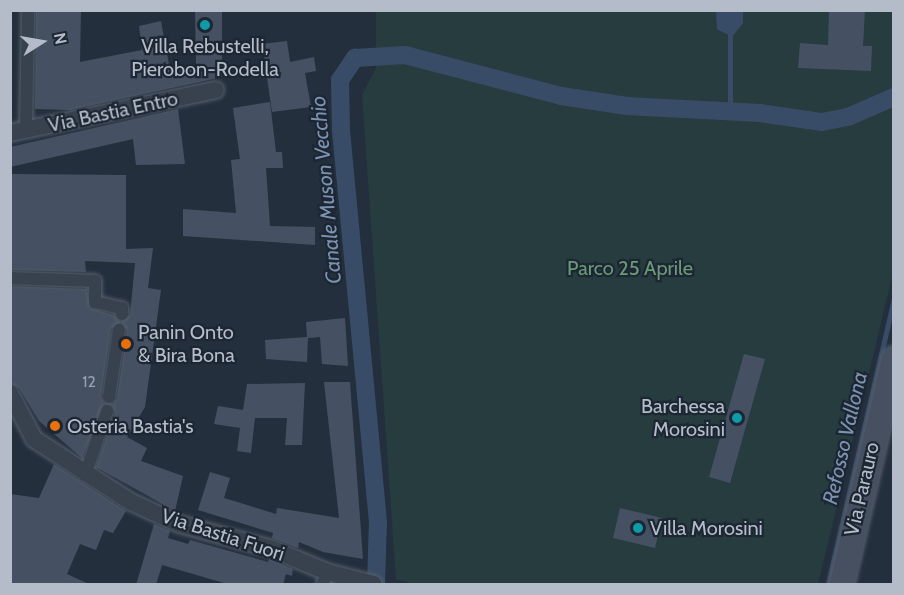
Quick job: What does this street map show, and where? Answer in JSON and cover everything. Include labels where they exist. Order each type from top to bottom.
[{"type":"main road","name":"Via Parauro","points":[[842,585],[894,359]]},
{"type":"street","points":[[18,131],[28,10]]},
{"type":"street","name":"Via Bastia Entro","points":[[18,131],[216,90]]},
{"type":"street","points":[[10,278],[95,281],[95,302],[122,308],[122,314]]},
{"type":"street","points":[[109,397],[119,330]]},
{"type":"street","name":"Via Bastia Fuori","points":[[10,393],[34,439],[85,475],[179,524],[272,549],[325,578],[367,583]]},
{"type":"street","points":[[85,475],[107,411]]},
{"type":"green space","name":"Parco 25 Aprile","points":[[376,11],[893,11],[893,273],[818,584],[414,584],[396,579],[362,95],[376,68]]},
{"type":"water","points":[[716,11],[743,11],[743,23],[732,37],[717,29]]},
{"type":"building","points":[[36,10],[81,10],[80,62],[142,50],[139,26],[161,21],[170,70],[196,65],[195,10],[222,10],[222,77],[70,110],[35,109]]},
{"type":"building","points":[[829,10],[865,10],[863,46],[872,46],[871,71],[798,68],[800,43],[828,45]]},
{"type":"building","points":[[287,41],[290,62],[314,57],[316,71],[305,73],[311,107],[272,112],[262,44]]},
{"type":"building","points":[[270,102],[276,152],[282,152],[283,168],[266,168],[270,226],[315,227],[315,245],[183,236],[183,209],[236,213],[231,160],[240,159],[233,108]]},
{"type":"building","points":[[178,109],[185,164],[136,165],[133,139],[10,167],[10,147]]},
{"type":"building","points":[[10,174],[126,175],[126,249],[153,248],[148,288],[161,290],[145,407],[127,437],[147,448],[141,461],[183,476],[175,511],[96,467],[115,413],[112,405],[117,398],[127,331],[121,322],[130,315],[135,263],[85,261],[86,272],[10,270]]},
{"type":"building","points":[[10,286],[87,289],[90,308],[114,315],[121,322],[111,329],[101,396],[104,404],[82,458],[39,421],[19,388],[10,383]]},
{"type":"building","points":[[345,318],[348,366],[322,364],[320,337],[308,338],[307,362],[266,359],[265,340],[307,337],[306,322]]},
{"type":"building","name":"Barchessa Morosini","points":[[744,354],[765,359],[730,483],[709,477]]},
{"type":"building","points":[[324,382],[350,382],[363,559],[323,552],[299,542],[298,548],[272,538],[273,533],[198,510],[210,472],[230,478],[224,498],[276,514],[277,508],[339,518]]},
{"type":"building","points":[[305,383],[302,445],[285,445],[287,418],[255,418],[251,453],[237,451],[240,428],[214,424],[218,406],[243,410],[247,384]]},
{"type":"building","points":[[54,464],[126,511],[113,533],[104,530],[96,550],[80,544],[67,574],[91,585],[10,585],[10,494],[39,498]]},
{"type":"building","name":"Villa Morosini","points":[[620,508],[662,518],[655,548],[613,538]]},
{"type":"building","points":[[154,524],[170,531],[168,538],[188,544],[190,540],[268,562],[269,559],[293,569],[292,576],[286,574],[283,585],[231,585],[162,565],[156,585],[136,585]]},
{"type":"waterway","points":[[730,30],[730,111]]},
{"type":"waterway","name":"Canale Muson Vecchio","points":[[376,584],[378,522],[341,129],[340,80],[355,58],[405,55],[561,96],[627,106],[760,113],[822,122],[848,117],[894,97]]},
{"type":"waterway","name":"Refosso Vallona","points":[[828,584],[894,299]]},
{"type":"place","name":"Villa Rebustelli, Pierobon-Rodella","points":[[205,25]]},
{"type":"place","name":"Panin Onto & Bira Bona","points":[[126,344]]},
{"type":"place","name":"Barchessa Morosini","points":[[737,418]]},
{"type":"place","name":"Osteria Bastia's","points":[[55,426]]},
{"type":"place","name":"Villa Morosini","points":[[638,528]]}]
